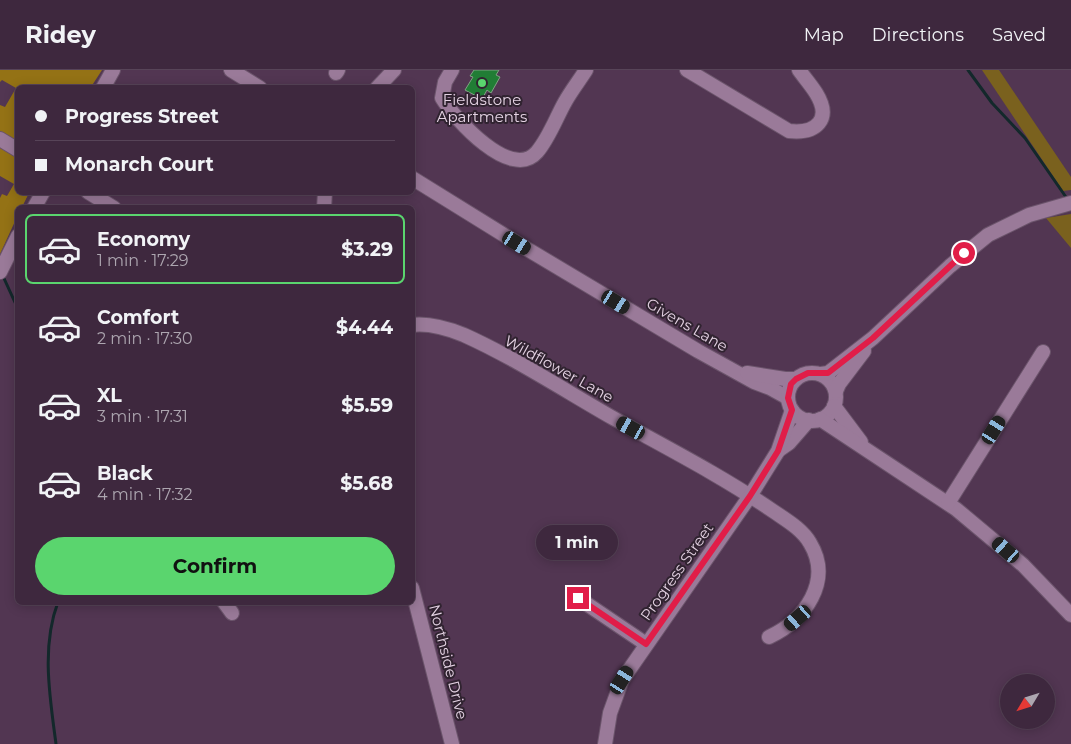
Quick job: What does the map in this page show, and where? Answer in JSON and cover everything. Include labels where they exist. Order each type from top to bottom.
[{"type":"street","points":[[105,85],[113,70]]},
{"type":"street","points":[[231,70],[255,85]]},
{"type":"street","points":[[452,70],[445,82],[442,98],[449,111],[476,138],[490,148],[507,157],[522,160],[536,153],[586,70]]},
{"type":"street","points":[[687,70],[789,130],[804,132],[815,129],[820,120],[822,110],[817,94],[799,70]]},
{"type":"street","points":[[380,85],[394,71]]},
{"type":"street","points":[[389,85],[394,71]]},
{"type":"street","points":[[0,139],[15,148]]},
{"type":"street","name":"Givens Lane","points":[[415,179],[534,253],[790,404]]},
{"type":"street","points":[[93,195],[109,205]]},
{"type":"street","points":[[1071,203],[1029,215],[1003,227],[972,247],[873,338],[828,373],[808,373],[796,379],[788,391],[790,404],[796,415],[814,420],[866,448],[948,503],[1016,558],[1071,615]]},
{"type":"street","points":[[0,272],[15,242]]},
{"type":"street","name":"Wildflower Lane","points":[[415,325],[437,327],[463,335],[712,472],[805,535],[814,550],[818,566],[818,583],[807,607],[787,627],[769,637]]},
{"type":"street","points":[[814,420],[826,416],[834,406],[839,384],[873,338]]},
{"type":"street","points":[[948,503],[1043,352]]},
{"type":"street","name":"Givens Lane","points":[[739,373],[796,379]]},
{"type":"street","points":[[821,374],[833,384],[836,391]]},
{"type":"street","name":"Progress Street","points":[[605,744],[614,699],[622,680],[750,496],[778,451],[790,404]]},
{"type":"street","points":[[834,406],[866,448]]},
{"type":"street","name":"Progress Street","points":[[778,451],[789,444],[814,420]]},
{"type":"street","points":[[578,598],[646,644]]},
{"type":"street","name":"Northside Drive","points":[[415,600],[452,744]]},
{"type":"shaded area","points":[[0,70],[102,70],[92,85],[15,85],[15,87],[2,80],[0,82]]},
{"type":"shaded area","points":[[982,70],[999,70],[1071,177],[1071,190],[1063,191]]},
{"type":"shaded area","points":[[15,90],[15,195],[28,195],[23,205],[15,205],[15,221],[0,254],[0,198],[2,194],[7,196],[14,184],[0,176],[0,105],[5,107]]},
{"type":"shaded area","points":[[1071,214],[1071,248],[1046,218]]},
{"type":"building","name":"Fieldstone Apartments","points":[[474,70],[499,70],[496,75],[500,77],[491,93],[487,90],[482,99],[465,90],[473,77],[470,76]]},
{"type":"waterway","points":[[968,70],[992,103],[1025,138],[1068,200]]},
{"type":"waterway","points":[[2,274],[15,302]]},
{"type":"waterway","points":[[56,744],[48,673],[48,655],[53,619],[57,605]]},
{"type":"place","name":"Fieldstone Apartments","points":[[482,83]]},
{"type":"route","points":[[578,598],[646,644],[750,496],[778,451],[792,410],[788,398],[791,384],[801,375],[828,373],[873,338],[964,253]]}]
